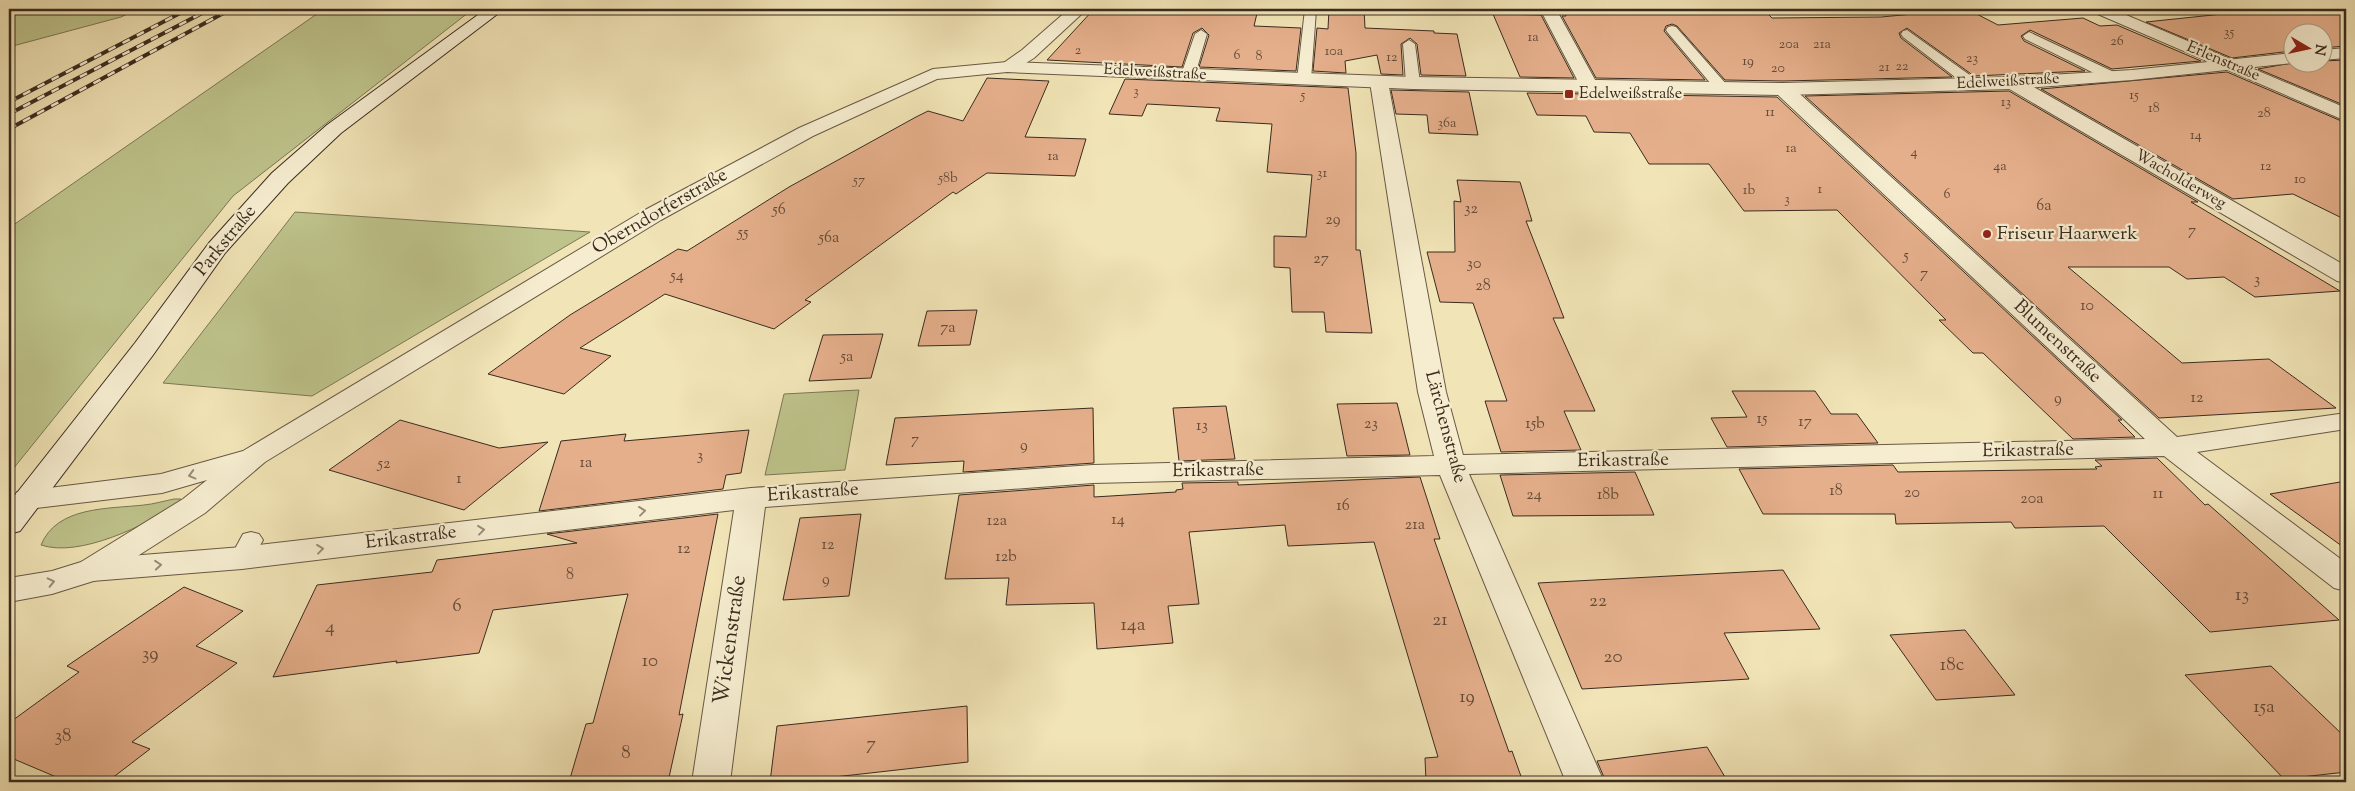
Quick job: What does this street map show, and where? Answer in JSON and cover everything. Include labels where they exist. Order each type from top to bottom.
[{"type":"street","name":"Parkstraße","points":[[9,524],[144,349],[217,248],[280,178],[334,129],[496,9]]},
{"type":"street","name":"Oberndorferstraße","points":[[9,590],[52,582],[92,570],[194,506],[255,456],[653,215],[806,132],[933,74],[1007,67],[1028,54],[1079,9]]},
{"type":"street","points":[[1548,9],[1590,87]]},
{"type":"street","name":"Erlenstraße","points":[[2099,9],[2231,64],[2346,116]]},
{"type":"street","points":[[2332,54],[2346,53]]},
{"type":"street","name":"Edelweißstraße","points":[[1007,67],[1413,83],[1590,87],[1783,88],[2013,83],[2111,76],[2282,59]]},
{"type":"street","name":"Lärchenstraße","points":[[1379,82],[1432,392],[1451,466],[1585,782]]},
{"type":"street","name":"Wacholderweg","points":[[2013,83],[2346,276]]},
{"type":"street","name":"Blumenstraße","points":[[1783,88],[2171,447],[2346,580]]},
{"type":"street","name":"Erikastraße","points":[[92,570],[246,549],[751,498],[1099,474],[2171,447],[2346,421]]},
{"type":"street","name":"Oberndorferstraße","points":[[28,499],[162,483],[255,456]]},
{"type":"street","name":"Wickenstraße","points":[[711,782],[751,498]]},
{"type":"lane","points":[[1304,80],[1310,10]]},
{"type":"lane","points":[[1672,30],[1722,88]]},
{"type":"lane","points":[[1188,75],[1202,34]]},
{"type":"lane","points":[[1907,34],[1973,84]]},
{"type":"lane","points":[[2029,36],[2111,76]]},
{"type":"lane","points":[[1409,44],[1413,83]]},
{"type":"green space","points":[[9,9],[138,9],[121,17],[9,47]]},
{"type":"green space","points":[[324,9],[473,9],[233,196],[9,474],[9,228]]},
{"type":"green space","points":[[295,212],[590,232],[312,396],[163,383]]},
{"type":"green space","points":[[859,390],[845,470],[765,475],[784,394]]},
{"type":"green space","points":[[181,499],[180,503],[149,521],[112,537],[74,547],[57,548],[41,545],[49,532],[71,516],[100,509],[148,505]]},
{"type":"building","points":[[1094,9],[1163,9],[1224,12],[1225,9],[1258,9],[1254,26],[1301,28],[1296,71],[1199,67],[1209,35],[1202,28],[1193,33],[1182,67],[1047,60]]},
{"type":"building","points":[[1329,9],[1364,9],[1365,28],[1457,34],[1466,76],[1421,75],[1417,44],[1410,38],[1401,44],[1403,75],[1381,74],[1377,55],[1345,61],[1346,73],[1313,71],[1317,28],[1328,29]]},
{"type":"building","points":[[1614,9],[1763,9],[1772,18],[1881,17],[1967,9],[1998,25],[2083,18],[2100,26],[2117,25],[2201,61],[2112,69],[2030,30],[2021,36],[2024,41],[2085,71],[1974,76],[1907,28],[1899,33],[1901,38],[1952,77],[1783,81],[1725,80],[1677,26],[1672,24],[1666,26],[1664,31],[1705,80],[1596,78],[1562,16],[1566,16],[1565,13],[1618,14]]},
{"type":"building","points":[[2270,9],[2346,9],[2346,46],[2332,47],[2332,22],[2282,22],[2282,52],[2232,58],[2146,22]]},
{"type":"building","points":[[1493,14],[1541,15],[1574,78],[1520,77]]},
{"type":"building","points":[[2346,60],[2346,106],[2258,69],[2282,65],[2282,72],[2332,72],[2332,61]]},
{"type":"building","points":[[2227,72],[2346,123],[2346,220],[2293,194],[2233,199],[2041,89]]},
{"type":"building","points":[[987,78],[1049,81],[1025,137],[1086,139],[1075,176],[987,173],[956,194],[953,192],[805,300],[811,302],[774,329],[665,294],[580,348],[611,356],[564,394],[488,374],[570,315],[678,249],[687,251],[789,187],[916,117],[928,111],[963,121]]},
{"type":"building","points":[[1125,79],[1348,88],[1356,153],[1356,250],[1360,250],[1372,333],[1326,332],[1324,312],[1292,312],[1290,268],[1274,267],[1274,236],[1306,237],[1312,175],[1267,172],[1272,124],[1216,121],[1220,108],[1147,104],[1142,116],[1109,114]]},
{"type":"building","points":[[1391,90],[1469,92],[1478,135],[1429,133],[1427,115],[1396,114]]},
{"type":"building","points":[[2009,91],[2198,202],[2191,202],[2340,291],[2255,297],[2224,277],[2187,279],[2169,267],[2068,267],[2182,363],[2269,359],[2336,408],[2159,418],[1805,96]]},
{"type":"building","points":[[1527,93],[1777,97],[2122,420],[2118,420],[2135,437],[2073,439],[1983,353],[1973,353],[1939,320],[1946,320],[1837,210],[1744,211],[1709,164],[1649,164],[1630,133],[1594,132],[1586,116],[1537,115]]},
{"type":"building","points":[[1457,180],[1520,182],[1532,221],[1526,221],[1564,318],[1553,318],[1595,411],[1564,411],[1581,450],[1501,452],[1485,401],[1507,401],[1473,303],[1440,302],[1427,252],[1455,252],[1454,201],[1461,202]]},
{"type":"building","points":[[977,310],[970,345],[918,346],[927,311]]},
{"type":"building","points":[[883,334],[871,378],[809,381],[823,335]]},
{"type":"building","points":[[1732,391],[1815,391],[1831,414],[1857,414],[1878,443],[1727,447],[1711,418],[1747,417]]},
{"type":"building","points":[[1397,403],[1410,455],[1347,456],[1337,404]]},
{"type":"building","points":[[1226,406],[1235,459],[1179,461],[1173,408]]},
{"type":"building","points":[[1093,408],[1094,463],[963,472],[964,461],[886,465],[895,418]]},
{"type":"building","points":[[400,420],[499,448],[548,442],[464,510],[329,470]]},
{"type":"building","points":[[749,430],[741,473],[726,475],[723,489],[539,511],[561,441],[626,434],[624,441]]},
{"type":"building","points":[[2157,458],[2205,505],[2208,504],[2339,620],[2210,632],[2104,526],[2015,528],[2011,522],[1896,524],[1895,514],[1763,514],[1739,469],[1893,465],[1898,472],[2097,469],[2095,467],[2102,466],[2095,460]]},
{"type":"building","points":[[1635,472],[1654,515],[1513,516],[1500,475]]},
{"type":"building","points":[[1420,477],[1440,539],[1434,539],[1509,752],[1512,751],[1523,782],[1426,782],[1425,758],[1438,757],[1374,542],[1288,546],[1285,525],[1189,532],[1199,604],[1168,606],[1173,643],[1097,649],[1094,603],[1006,605],[1009,578],[945,579],[959,495],[1094,485],[1094,497],[1176,492],[1176,490],[1183,489],[1182,483],[1238,482],[1238,485]]},
{"type":"building","points":[[2346,481],[2346,549],[2270,494]]},
{"type":"building","points":[[718,514],[679,715],[683,714],[668,782],[569,782],[586,724],[593,723],[628,594],[493,610],[479,653],[396,663],[397,661],[273,677],[317,585],[432,572],[437,560],[577,543],[547,534]]},
{"type":"building","points":[[861,514],[849,596],[783,600],[800,518]]},
{"type":"building","points":[[1783,570],[1820,629],[1724,633],[1749,679],[1582,689],[1538,583]]},
{"type":"building","points":[[184,587],[243,611],[196,646],[237,663],[132,742],[150,749],[107,782],[68,782],[9,757],[9,723],[79,672],[67,666]]},
{"type":"building","points":[[1965,630],[2015,695],[1936,700],[1890,635]]},
{"type":"building","points":[[2271,666],[2346,738],[2346,772],[2284,779],[2185,675]]},
{"type":"building","points":[[967,706],[968,762],[790,782],[770,782],[777,726]]},
{"type":"building","points":[[1707,747],[1728,782],[1606,782],[1597,761]]},
{"type":"railway","points":[[9,102],[188,9]]},
{"type":"railway","points":[[9,114],[210,9]]},
{"type":"railway","points":[[9,129],[231,9]]},
{"type":"place","name":"Edelweißstraße","points":[[1569,94]]},
{"type":"place","name":"Friseur Haarwerk","points":[[1987,234]]}]
